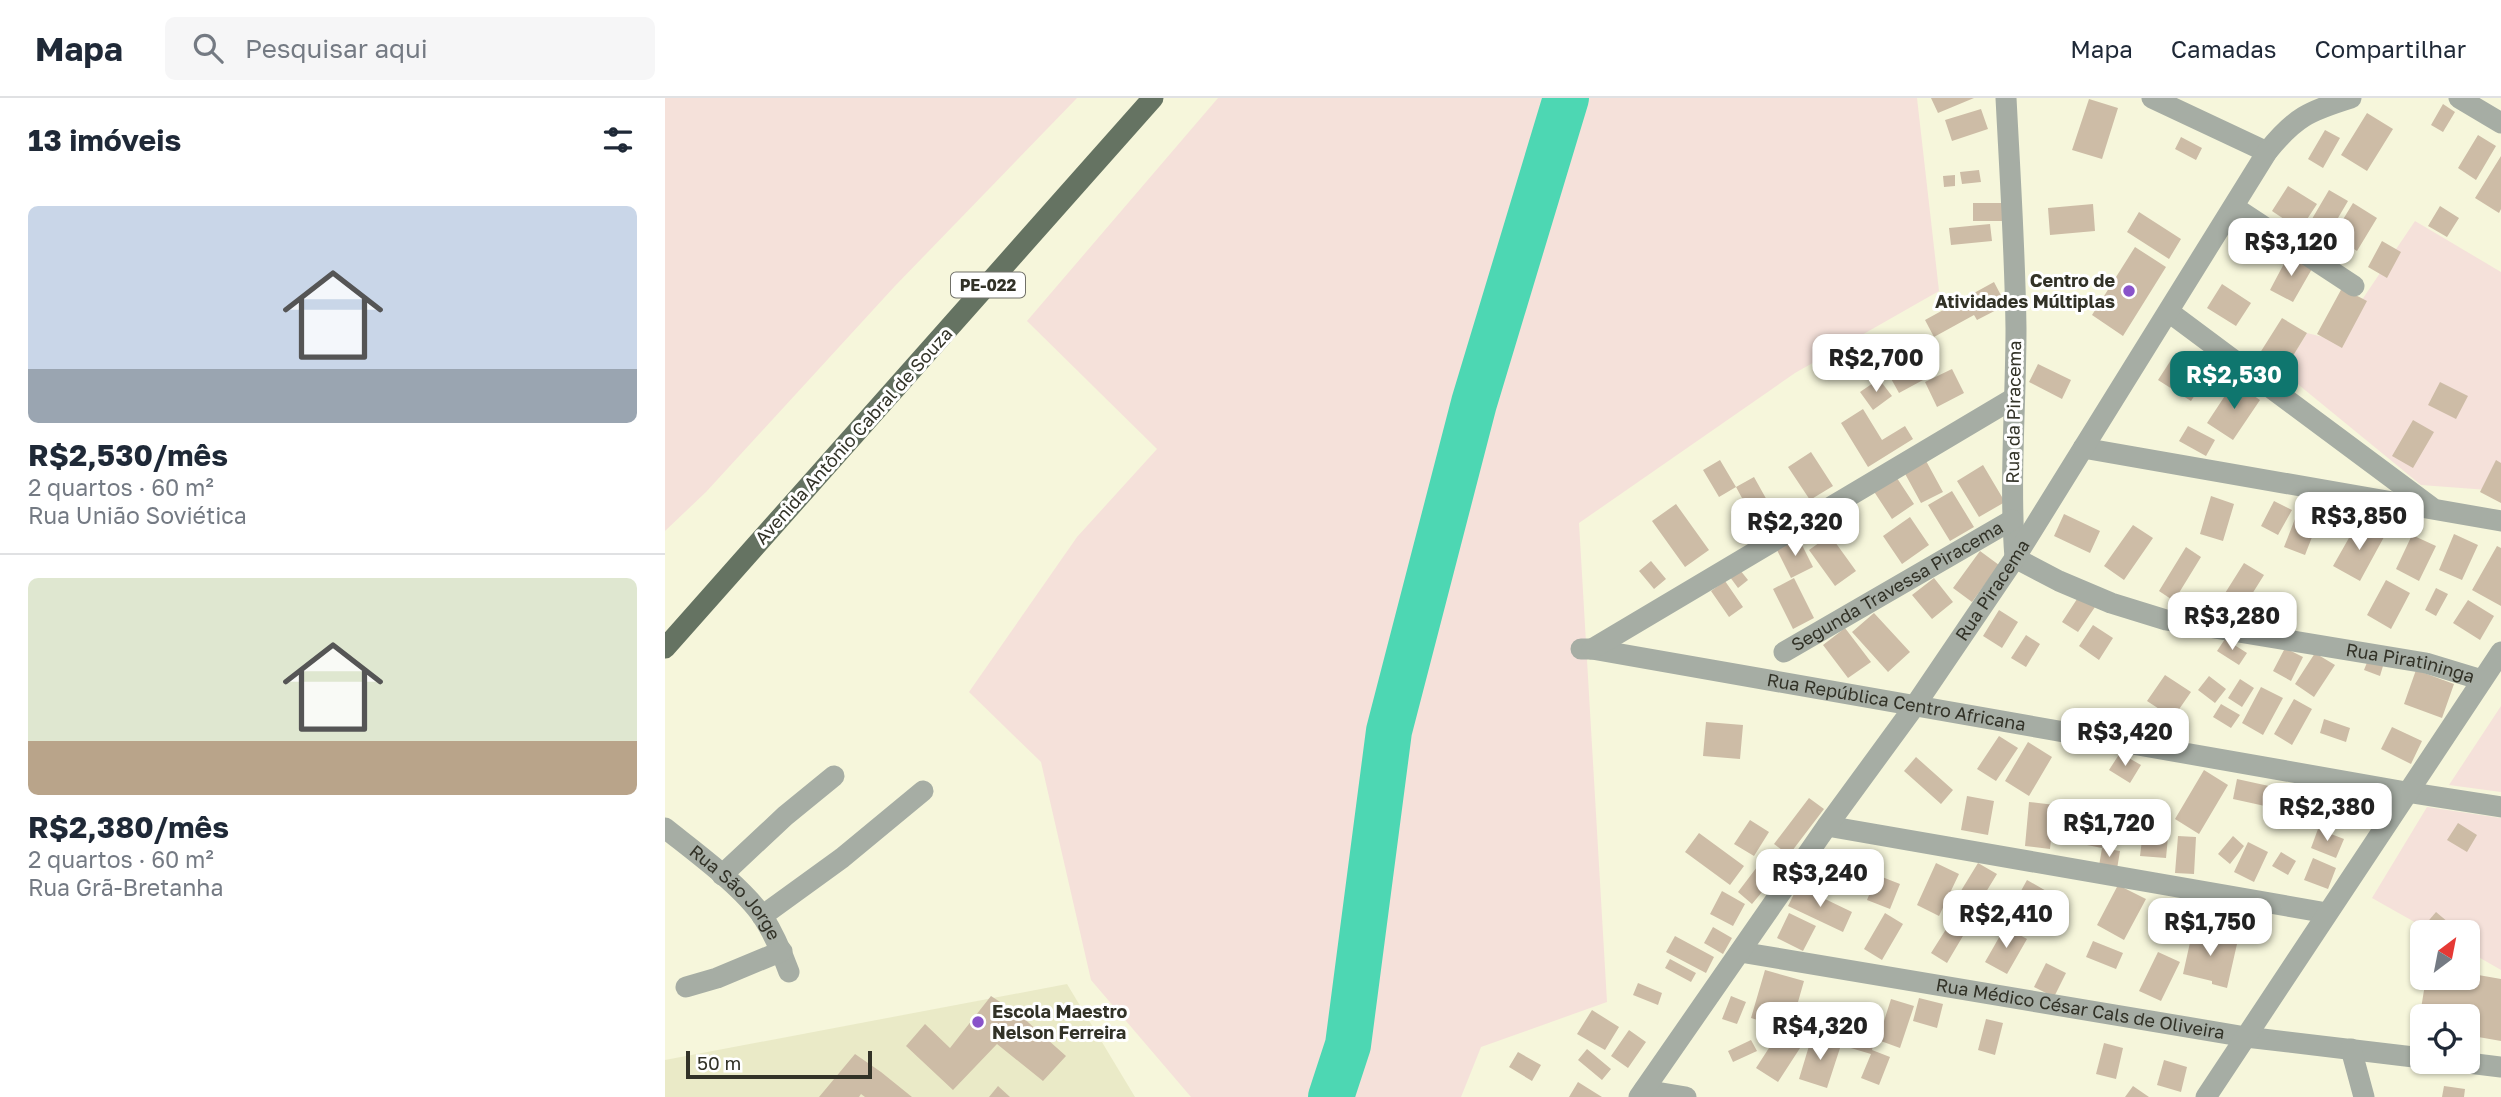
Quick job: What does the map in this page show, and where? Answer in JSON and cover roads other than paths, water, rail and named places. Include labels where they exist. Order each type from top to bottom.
[{"type":"main road","name":"Avenida Antônio Cabral de Souza","points":[[665,648],[1153,98]]},
{"type":"street","name":"Rua da Piracema","points":[[2006,98],[2015,256],[2012,520],[2015,558]]},
{"type":"street","points":[[2152,98],[2267,152]]},
{"type":"street","name":"Rua Piracema","points":[[1641,1093],[1914,707],[2015,558],[2267,152],[2285,130],[2308,113],[2351,98]]},
{"type":"street","points":[[2459,98],[2501,123]]},
{"type":"street","points":[[2234,207],[2354,286]]},
{"type":"street","points":[[2169,312],[2436,511]]},
{"type":"street","name":"Rua República Centro Africana","points":[[2014,398],[1586,649],[2501,807]]},
{"type":"street","points":[[2083,448],[2501,521]]},
{"type":"street","name":"Segunda Travessa Piracema","points":[[1784,652],[2012,520]]},
{"type":"street","name":"Rua Piratininga","points":[[2015,558],[2059,581],[2111,603],[2166,620],[2415,661],[2482,680]]},
{"type":"street","points":[[2206,1097],[2501,652]]},
{"type":"street","points":[[722,875],[785,816],[834,776]]},
{"type":"street","points":[[762,916],[842,858],[923,791]]},
{"type":"street","points":[[1827,827],[2327,913]]},
{"type":"street","name":"Rua São Jorge","points":[[665,828],[722,875],[762,916],[782,951],[789,972]]},
{"type":"street","points":[[686,987],[717,978],[782,951]]},
{"type":"street","name":"Rua Médico César Cals de Oliveira","points":[[1740,952],[2246,1037],[2410,1056]]},
{"type":"street","points":[[2351,1049],[2364,1097]]},
{"type":"street","points":[[2480,1064],[2501,1067]]},
{"type":"street","points":[[1641,1093],[1686,1097]]},
{"type":"waterway","points":[[1331,1097],[1348,1045],[1389,731],[1474,403],[1566,98]]},
{"type":"place","name":"Centro de Atividades Múltiplas","points":[[2129,291]]},
{"type":"place","name":"Escola Maestro Nelson Ferreira","points":[[978,1022]]}]
